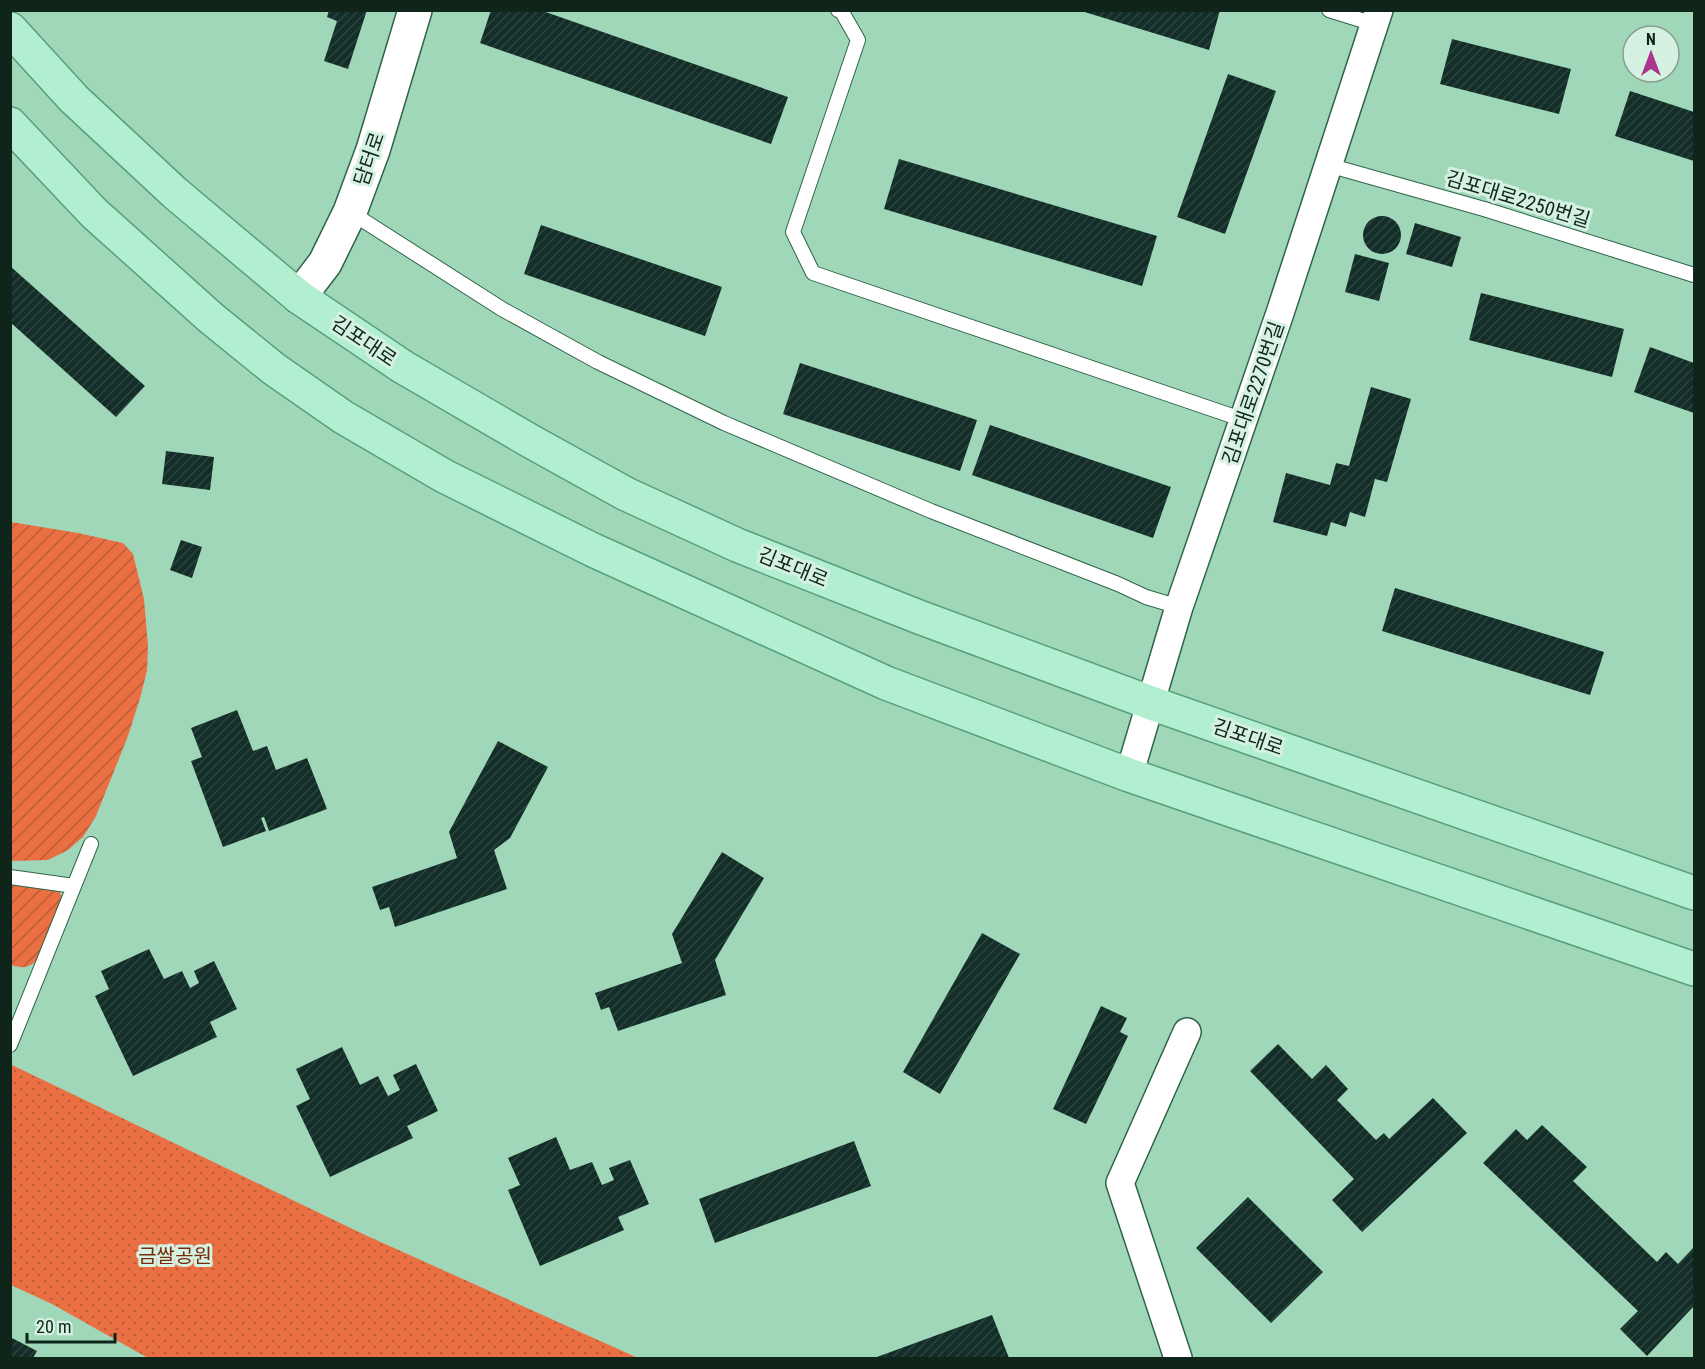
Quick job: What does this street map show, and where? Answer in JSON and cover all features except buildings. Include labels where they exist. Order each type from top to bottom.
[{"type":"main road","name":"김포대로","points":[[10,29],[74,99],[175,193],[299,297],[403,367],[626,494],[769,558],[919,617],[1151,703],[1695,893]]},
{"type":"main road","points":[[10,124],[94,213],[211,318],[274,369],[343,417],[444,476],[593,550],[886,683],[1129,775],[1695,969]]},
{"type":"street","name":"담터로","points":[[299,297],[325,263],[350,212],[373,150],[415,10]]},
{"type":"street","name":"김포대로2270번길","points":[[1129,775],[1179,607],[1244,420],[1376,17]]},
{"type":"street","points":[[1178,1359],[1120,1183],[1187,1032]]},
{"type":"lane","points":[[838,10],[842,12],[858,40],[793,232],[813,273],[1244,420]]},
{"type":"lane","points":[[1329,10],[1376,17]]},
{"type":"lane","name":"김포대로2250번길","points":[[1328,165],[1484,209],[1695,275]]},
{"type":"lane","points":[[350,212],[502,309],[598,362],[724,423],[931,511],[1146,597],[1179,607]]},
{"type":"lane","points":[[10,1045],[91,844]]},
{"type":"lane","points":[[10,877],[74,886]]},
{"type":"green space","points":[[11,522],[123,543],[133,554],[144,599],[148,646],[147,670],[128,736],[96,816],[83,837],[68,850],[48,860],[11,861]]},
{"type":"green space","points":[[10,884],[59,891],[62,897],[36,961],[24,967],[11,965]]},
{"type":"green space","name":"금쌀공원","points":[[12,1065],[363,1234],[638,1358],[148,1358],[52,1304],[11,1285],[10,1069]]}]
